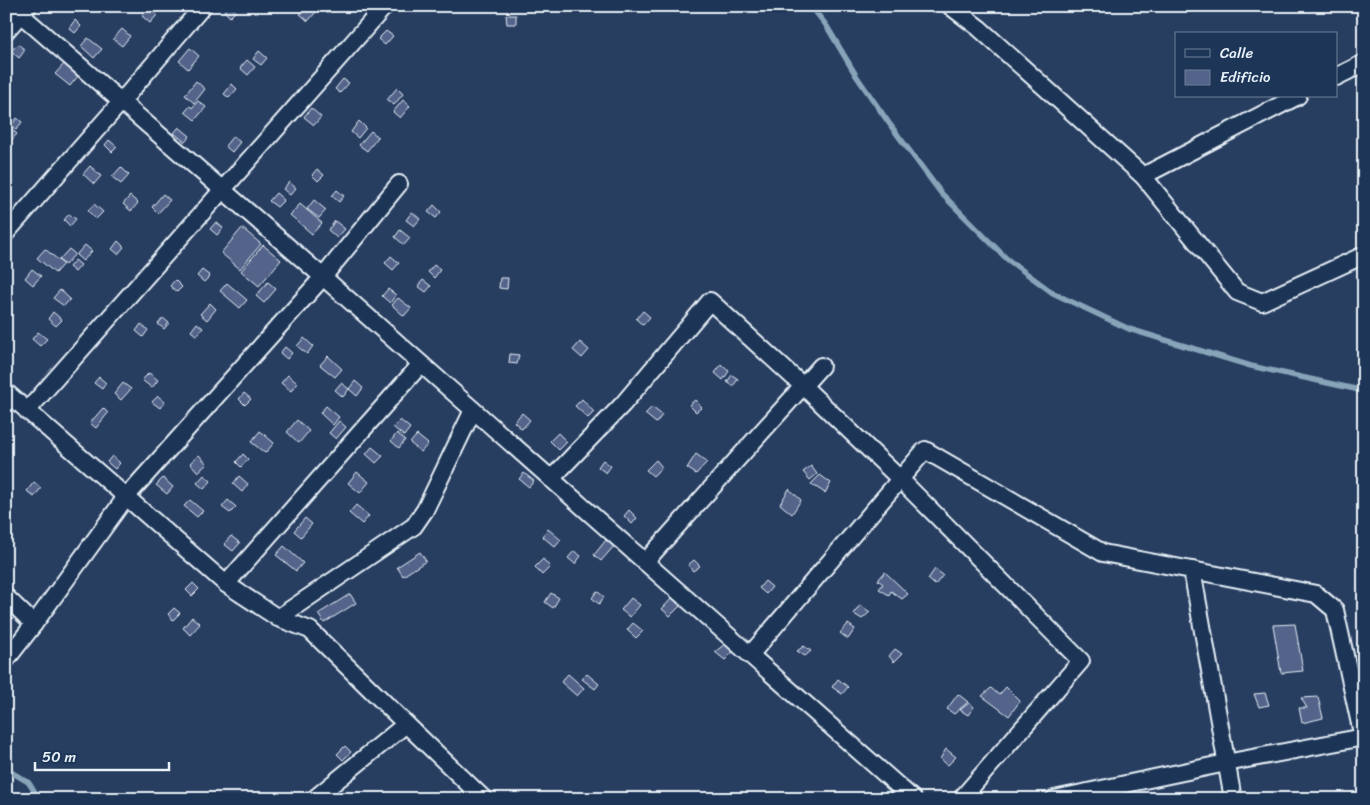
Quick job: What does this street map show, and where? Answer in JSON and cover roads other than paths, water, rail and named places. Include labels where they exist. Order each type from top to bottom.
[{"type":"street","points":[[6,232],[203,6]]},
{"type":"street","points":[[27,411],[385,6]]},
{"type":"street","points":[[950,6],[979,28],[1143,176],[1237,292],[1262,302],[1364,255]]},
{"type":"street","points":[[6,31],[20,9],[121,102],[323,277],[913,799]]},
{"type":"street","points":[[1338,76],[1364,63]]},
{"type":"street","points":[[1143,176],[1294,98]]},
{"type":"street","points":[[6,660],[126,497],[323,277],[399,184]]},
{"type":"street","points":[[551,479],[623,404],[710,301],[803,386],[900,479],[1081,661],[961,799]]},
{"type":"street","points":[[226,584],[421,364]]},
{"type":"street","points":[[645,562],[821,366]]},
{"type":"street","points":[[6,392],[226,584],[278,618],[310,630],[484,799]]},
{"type":"street","points":[[278,618],[414,526],[425,510],[474,410]]},
{"type":"street","points":[[750,655],[925,450],[1102,553],[1316,594],[1335,610],[1364,738],[1226,763],[1054,799]]},
{"type":"street","points":[[1192,570],[1233,799]]},
{"type":"street","points":[[6,597],[34,624]]},
{"type":"street","points":[[314,799],[406,724]]},
{"type":"waterway","points":[[811,6],[826,25],[857,77],[891,126],[941,193],[1007,259],[1053,293],[1129,329],[1251,366],[1364,391]]},
{"type":"waterway","points":[[6,769],[28,782],[40,799]]}]
